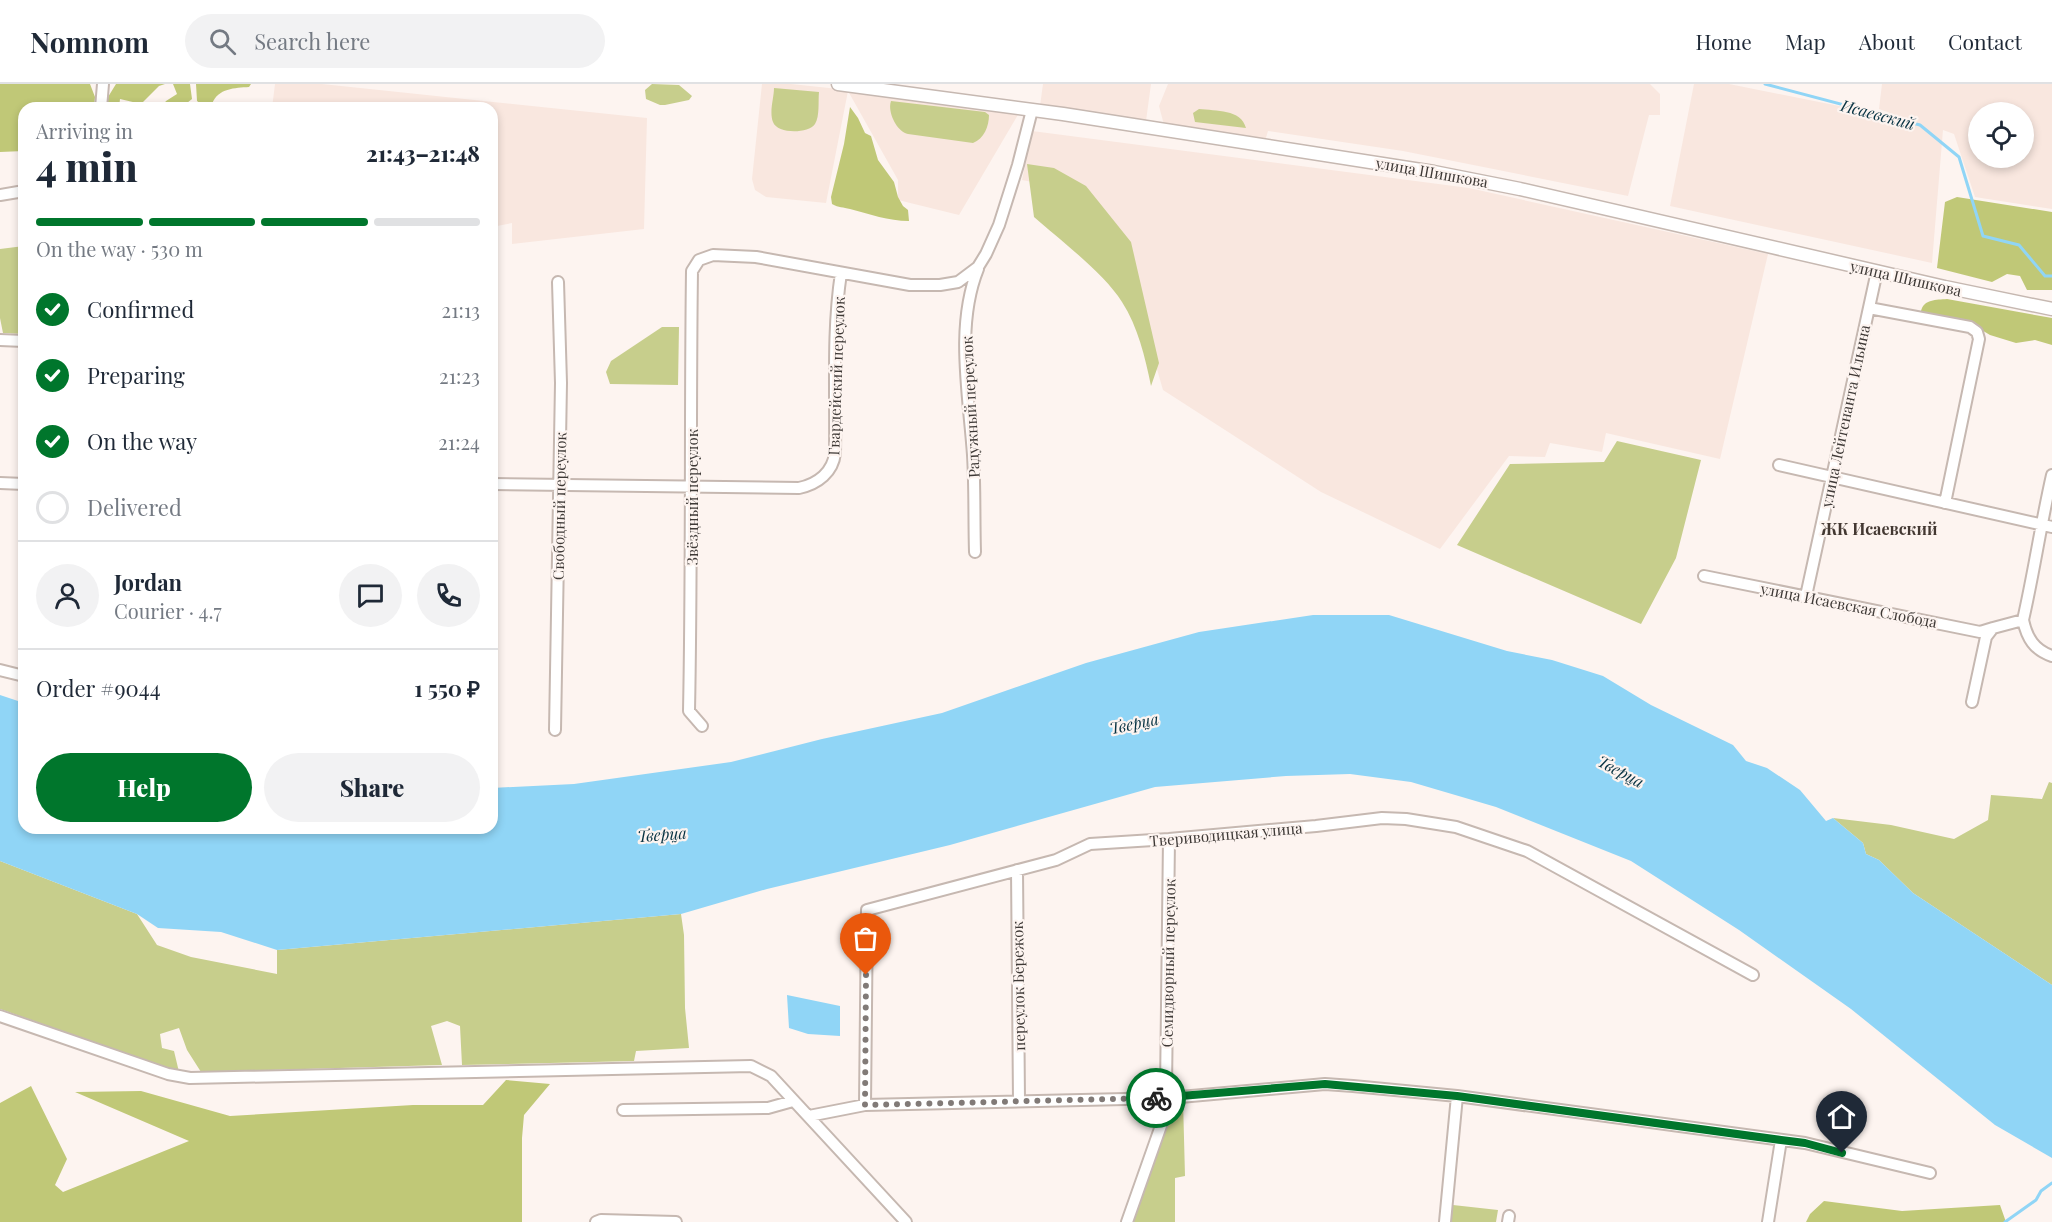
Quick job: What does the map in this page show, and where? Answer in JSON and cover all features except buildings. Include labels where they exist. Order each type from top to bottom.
[{"type":"main road","name":"улица Шишкова","points":[[838,84],[1032,110],[1263,147],[1382,162],[1466,178],[2018,304],[2052,309]]},
{"type":"main road","name":"улица Шишкова","points":[[2018,304],[2052,303]]},
{"type":"street","points":[[102,102],[103,84]]},
{"type":"street","name":"Радужный переулок","points":[[975,552],[974,460],[965,336],[969,292],[999,225],[1032,110]]},
{"type":"street","points":[[0,195],[18,192]]},
{"type":"street","name":"Звёздный переулок","points":[[702,726],[689,711],[692,579],[690,486],[692,271],[699,260],[713,255],[756,257],[841,273]]},
{"type":"street","points":[[841,273],[892,282],[940,285],[958,282],[980,264]]},
{"type":"street","name":"улица Лейтенанта Ильина","points":[[1806,596],[1877,271]]},
{"type":"street","name":"Гвардейский переулок","points":[[690,486],[799,488],[813,484],[831,467],[835,453],[836,335],[841,273]]},
{"type":"street","name":"Свободный переулок","points":[[555,730],[561,383],[558,282]]},
{"type":"street","points":[[1869,308],[1970,327],[1977,332],[1979,339],[1945,503]]},
{"type":"street","points":[[0,340],[18,342]]},
{"type":"street","points":[[1779,465],[2047,526]]},
{"type":"street","points":[[2052,475],[2047,526],[2022,620],[2033,645],[2052,656]]},
{"type":"street","points":[[0,483],[18,484]]},
{"type":"street","points":[[498,484],[690,486]]},
{"type":"street","name":"улица Исаевская Слобода","points":[[1704,576],[1980,632],[2022,620]]},
{"type":"street","points":[[1972,702],[1986,637],[1993,627]]},
{"type":"street","points":[[0,670],[18,674]]},
{"type":"street","name":"Твериводицкая улица","points":[[865,1105],[867,910],[1056,860],[1089,844],[1316,826],[1382,818],[1406,819],[1456,827],[1527,850],[1753,975]]},
{"type":"street","name":"Семидворный переулок","points":[[1127,1222],[1170,1098],[1166,1089],[1169,839]]},
{"type":"street","name":"переулок Бережок","points":[[1017,870],[1019,1101]]},
{"type":"street","points":[[0,1016],[168,1074],[190,1078],[751,1066],[771,1076],[906,1222]]},
{"type":"street","points":[[809,1116],[865,1105],[1170,1098],[1325,1084],[1457,1096],[1805,1143],[1930,1173]]},
{"type":"street","points":[[1445,1222],[1457,1096]]},
{"type":"street","points":[[623,1110],[768,1108],[793,1101]]},
{"type":"street","points":[[1768,1222],[1781,1140]]},
{"type":"street","points":[[596,1222],[601,1220],[676,1222]]},
{"type":"shaded area","points":[[275,84],[322,84],[494,102],[273,102]]},
{"type":"shaded area","points":[[762,84],[791,84],[848,90],[1019,113],[959,215],[898,200],[898,180],[848,91],[826,203],[766,197],[755,190],[752,179]]},
{"type":"shaded area","points":[[1043,84],[1151,84],[1146,121],[1040,106]]},
{"type":"shaded area","points":[[1168,84],[1650,84],[1660,94],[1660,115],[1649,115],[1628,196],[1403,151],[1268,131],[1265,141],[1164,125],[1159,106]]},
{"type":"shaded area","points":[[1694,84],[1729,84],[1909,120],[1879,109],[1882,84],[2052,84],[2052,209],[1975,197],[1954,134],[1943,130],[1932,263],[1670,206]]},
{"type":"shaded area","points":[[498,102],[647,118],[644,229],[512,244],[512,223],[498,226]]},
{"type":"shaded area","points":[[1032,131],[1469,188],[1768,254],[1720,459],[1606,433],[1602,452],[1550,443],[1545,457],[1509,456],[1440,549],[1321,492],[1163,390],[1134,290],[1063,188],[1022,180]]},
{"type":"green space","points":[[0,84],[90,84],[95,102],[18,102],[18,151],[0,152]]},
{"type":"green space","points":[[116,84],[165,84],[159,86],[143,102],[120,99],[120,102],[108,102],[108,97]]},
{"type":"green space","points":[[173,84],[190,84],[192,99],[188,102],[165,102],[177,94]]},
{"type":"green space","points":[[196,84],[251,84],[249,87],[223,92],[213,102],[197,101]]},
{"type":"green space","points":[[652,84],[679,85],[692,96],[689,100],[660,105],[646,99],[645,90]]},
{"type":"green space","points":[[774,88],[819,92],[815,124],[800,131],[786,131],[776,126],[771,114]]},
{"type":"green space","points":[[891,101],[985,112],[989,115],[988,123],[983,135],[973,143],[908,134],[900,130],[894,121],[890,111]]},
{"type":"green space","points":[[850,107],[865,133],[871,136],[878,160],[894,182],[898,197],[908,210],[909,221],[886,219],[832,204],[831,197]]},
{"type":"green space","points":[[1199,109],[1233,114],[1239,117],[1246,128],[1195,122],[1193,113]]},
{"type":"green space","points":[[1027,164],[1054,168],[1086,186],[1131,242],[1159,363],[1151,386],[1137,332],[1122,302],[1093,268],[1034,217]]},
{"type":"green space","points":[[1957,197],[2052,212],[2052,290],[2027,290],[2020,276],[2007,274],[1992,282],[1937,268],[1945,202]]},
{"type":"green space","points":[[18,247],[18,334],[3,333],[0,318],[0,249]]},
{"type":"green space","points":[[1947,299],[2052,318],[2052,345],[2035,340],[2016,343],[1990,335],[1980,329],[1926,317],[1921,311],[1928,302]]},
{"type":"green space","points":[[662,327],[679,327],[678,385],[610,384],[606,372],[611,361]]},
{"type":"green space","points":[[1617,441],[1701,460],[1676,558],[1641,624],[1457,545],[1510,464],[1604,462]]},
{"type":"green space","points":[[2049,782],[2052,783],[2052,985],[1913,893],[1879,860],[1866,854],[1863,843],[1833,818],[1891,825],[1954,839],[1988,820],[1991,795],[2042,799]]},
{"type":"green space","points":[[0,861],[137,914],[157,945],[191,957],[277,974],[277,950],[681,914],[689,1048],[636,1051],[634,1061],[462,1065],[460,1026],[447,1021],[431,1026],[442,1065],[201,1072],[187,1050],[179,1028],[160,1034],[162,1048],[174,1051],[179,1072],[0,1009]]},
{"type":"green space","points":[[506,1080],[550,1084],[524,1115],[522,1222],[0,1222],[0,1103],[31,1086],[67,1159],[55,1185],[63,1192],[189,1141],[75,1092],[141,1091],[230,1116],[413,1105],[483,1105]]},
{"type":"green space","points":[[1183,1100],[1185,1176],[1175,1178],[1175,1222],[1132,1222],[1176,1103]]},
{"type":"green space","points":[[1824,1201],[1902,1211],[2000,1205],[2006,1222],[1806,1222],[1810,1214]]},
{"type":"green space","points":[[1453,1205],[1498,1210],[1496,1222],[1447,1222],[1448,1208]]},
{"type":"water","name":"Тверца","points":[[1313,615],[1389,615],[1507,651],[1552,660],[1603,676],[1651,705],[1733,745],[1746,761],[1767,768],[1800,790],[1826,821],[1833,818],[1863,843],[1866,854],[1879,860],[1913,893],[2052,985],[2052,1158],[1995,1125],[1851,1009],[1739,930],[1631,861],[1496,807],[1411,782],[1350,774],[1286,776],[1155,787],[950,845],[767,889],[681,914],[277,950],[221,932],[158,928],[137,914],[0,861],[0,695],[18,701],[18,834],[498,834],[498,788],[574,784],[731,762],[822,739],[942,713],[1086,663],[1199,632]]},
{"type":"water","points":[[787,995],[840,1006],[840,1036],[808,1034],[789,1028]]},
{"type":"waterway","name":"Исаевский","points":[[1765,84],[1920,125],[1959,157],[1983,236],[2019,245],[2045,276],[2052,276]]},
{"type":"waterway","points":[[2005,1222],[2036,1200],[2041,1191],[2052,1183]]},
{"type":"way so far","points":[[866,975],[865,1105],[1156,1098]]},
{"type":"district","name":"ЖК Исаевский","points":[[1879,528]]},
{"type":"route","points":[[1156,1098],[1325,1084],[1353,1086],[1457,1096],[1805,1143],[1842,1153]]}]
